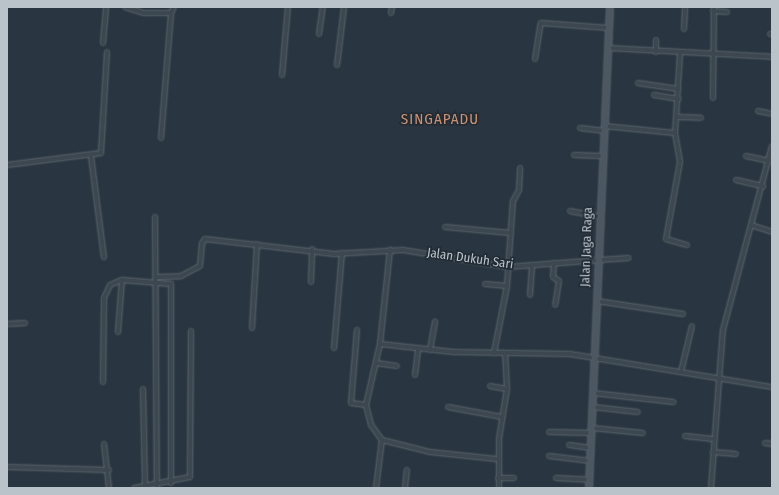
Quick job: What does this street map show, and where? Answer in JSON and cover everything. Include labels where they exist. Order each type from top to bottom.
[{"type":"street","points":[[103,42],[106,7]]},
{"type":"street","points":[[125,7],[144,13],[171,13]]},
{"type":"street","points":[[161,138],[171,13],[174,7]]},
{"type":"street","points":[[282,74],[288,7]]},
{"type":"street","points":[[319,34],[323,7]]},
{"type":"street","points":[[337,65],[344,7]]},
{"type":"street","points":[[392,7],[392,13]]},
{"type":"street","name":"Jalan Jaga Raga","points":[[590,488],[602,156],[610,7]]},
{"type":"street","points":[[684,29],[685,7]]},
{"type":"street","points":[[713,98],[714,9],[727,12]]},
{"type":"street","points":[[535,59],[541,23],[609,28]]},
{"type":"street","points":[[656,40],[656,52]]},
{"type":"street","points":[[608,48],[713,56],[772,57]]},
{"type":"street","points":[[7,165],[91,156],[103,149],[107,52]]},
{"type":"street","points":[[680,54],[678,117],[675,133],[680,162],[666,239],[687,245]]},
{"type":"street","points":[[638,83],[679,89]]},
{"type":"street","points":[[654,95],[679,99]]},
{"type":"street","points":[[758,111],[772,114]]},
{"type":"street","points":[[678,117],[701,118]]},
{"type":"street","points":[[580,128],[604,128],[675,133]]},
{"type":"street","points":[[711,488],[713,439],[723,330],[770,160],[772,146]]},
{"type":"street","points":[[574,155],[602,156]]},
{"type":"street","points":[[91,156],[104,257]]},
{"type":"street","points":[[746,156],[770,160]]},
{"type":"street","points":[[494,353],[507,286],[511,233],[520,168]]},
{"type":"street","points":[[736,180],[763,186]]},
{"type":"street","points":[[570,211],[600,217]]},
{"type":"street","points":[[155,217],[157,279],[156,486]]},
{"type":"street","points":[[751,225],[772,232]]},
{"type":"street","points":[[445,227],[511,233]]},
{"type":"street","name":"Jalan Dukuh Sari","points":[[157,279],[181,276],[201,266],[204,240],[342,253],[390,250],[508,267],[598,259],[629,258]]},
{"type":"street","points":[[252,328],[257,244]]},
{"type":"street","points":[[311,282],[312,249]]},
{"type":"street","points":[[390,250],[380,344],[366,405],[371,425],[382,440],[430,452],[497,459]]},
{"type":"street","points":[[334,348],[342,253]]},
{"type":"street","points":[[554,263],[553,277],[559,281],[555,305]]},
{"type":"street","points":[[530,295],[532,266]]},
{"type":"street","points":[[103,382],[104,298],[110,285],[122,280],[157,279],[172,286],[171,483]]},
{"type":"street","points":[[118,332],[122,280]]},
{"type":"street","points":[[485,284],[507,286]]},
{"type":"street","points":[[597,302],[683,314]]},
{"type":"street","points":[[430,350],[435,321]]},
{"type":"street","points":[[7,324],[25,323]]},
{"type":"street","points":[[681,372],[692,326]]},
{"type":"street","points":[[357,330],[351,403],[366,405]]},
{"type":"street","points":[[134,488],[156,486],[190,477],[191,331]]},
{"type":"street","points":[[380,344],[430,350],[494,353],[554,352],[772,387]]},
{"type":"street","points":[[415,375],[418,349]]},
{"type":"street","points":[[499,488],[497,459],[507,388],[505,353]]},
{"type":"street","points":[[376,363],[397,366]]},
{"type":"street","points":[[490,386],[507,388]]},
{"type":"street","points":[[143,389],[145,487]]},
{"type":"street","points":[[593,393],[673,402]]},
{"type":"street","points":[[448,407],[502,417]]},
{"type":"street","points":[[592,407],[638,412]]},
{"type":"street","points":[[549,432],[592,430],[643,433]]},
{"type":"street","points":[[686,436],[713,439]]},
{"type":"street","points":[[376,488],[382,440]]},
{"type":"street","points":[[765,443],[772,444]]},
{"type":"street","points":[[104,444],[109,470],[109,488]]},
{"type":"street","points":[[569,445],[591,448]]},
{"type":"street","points":[[713,452],[736,454]]},
{"type":"street","points":[[549,456],[591,461]]},
{"type":"street","points":[[7,467],[109,470]]},
{"type":"street","points":[[405,488],[407,470]]},
{"type":"street","points":[[498,478],[514,478]]},
{"type":"street","points":[[556,478],[590,480]]},
{"type":"district","name":"SINGAPADU","points":[[440,120]]}]
